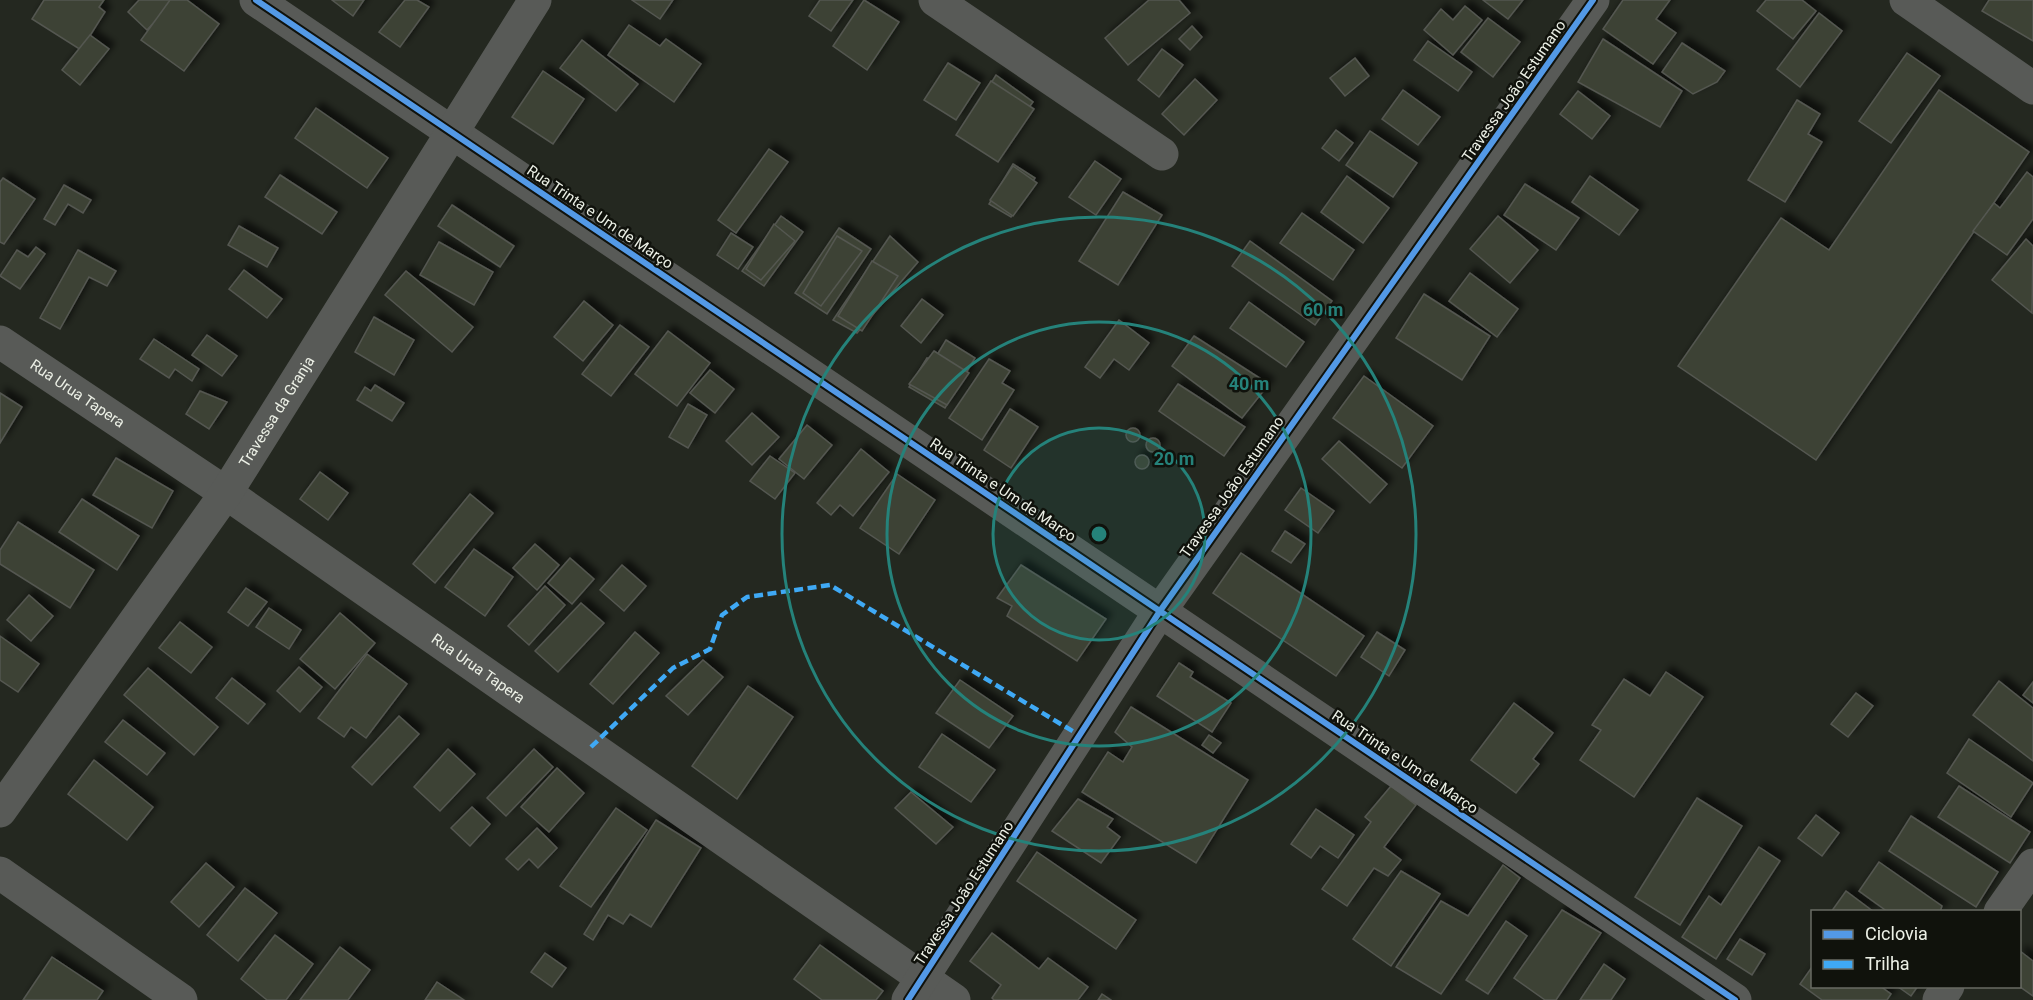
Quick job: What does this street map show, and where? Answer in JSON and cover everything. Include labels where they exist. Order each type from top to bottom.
[{"type":"street","name":"Rua Trinta e Um de Março","points":[[256,0],[1735,1000]]},
{"type":"street","name":"Travessa da Granja","points":[[0,812],[225,493],[535,0]]},
{"type":"street","points":[[935,0],[1162,154]]},
{"type":"street","name":"Travessa João Estumano","points":[[916,989],[1160,610],[1593,0]]},
{"type":"street","points":[[1906,0],[2033,88]]},
{"type":"street","name":"Rua Urua Tapera","points":[[0,342],[225,493],[916,989],[954,1000]]},
{"type":"street","points":[[2001,910],[2033,865]]},
{"type":"street","points":[[0,873],[181,1000]]},
{"type":"building","points":[[44,0],[104,0],[99,7],[105,12],[81,50],[32,19]]},
{"type":"building","points":[[139,0],[171,0],[173,2],[147,30],[128,12]]},
{"type":"building","points":[[170,0],[187,0],[219,24],[184,71],[141,40]]},
{"type":"building","points":[[332,0],[364,0],[353,16]]},
{"type":"building","points":[[405,0],[417,0],[429,7],[400,47],[379,32]]},
{"type":"building","points":[[632,0],[673,0],[660,19]]},
{"type":"building","points":[[820,0],[853,0],[831,31],[809,16]]},
{"type":"building","points":[[864,0],[899,22],[867,70],[833,46]]},
{"type":"building","points":[[1149,0],[1179,0],[1190,13],[1128,65],[1105,38]]},
{"type":"building","points":[[1483,0],[1523,0],[1508,19]]},
{"type":"building","points":[[1623,0],[1670,0],[1656,19],[1676,33],[1653,64],[1603,29]]},
{"type":"building","points":[[1766,0],[1802,0],[1816,11],[1793,39],[1757,11]]},
{"type":"building","points":[[1989,0],[2033,0],[2033,41],[1982,11]]},
{"type":"building","points":[[1465,6],[1482,20],[1453,55],[1424,30],[1441,9],[1453,20]]},
{"type":"building","points":[[1819,13],[1842,31],[1800,87],[1777,69]]},
{"type":"building","points":[[1488,18],[1520,42],[1493,77],[1461,52]]},
{"type":"building","points":[[629,25],[660,46],[666,39],[701,64],[674,102],[608,55]]},
{"type":"building","points":[[1192,26],[1202,37],[1190,50],[1179,39]]},
{"type":"building","points":[[90,35],[109,49],[80,85],[62,70]]},
{"type":"building","points":[[1603,39],[1682,91],[1660,127],[1578,82]]},
{"type":"building","points":[[582,40],[638,84],[616,111],[560,68]]},
{"type":"building","points":[[1428,41],[1472,72],[1458,91],[1414,60]]},
{"type":"building","points":[[1682,43],[1725,71],[1717,82],[1693,94],[1662,72]]},
{"type":"building","points":[[1162,49],[1183,65],[1159,97],[1138,80]]},
{"type":"building","points":[[1907,53],[1940,76],[1891,143],[1859,121]]},
{"type":"building","points":[[1355,58],[1369,76],[1345,96],[1330,78]]},
{"type":"building","points":[[948,63],[980,83],[956,120],[924,100]]},
{"type":"building","points":[[543,71],[584,99],[553,144],[512,117]]},
{"type":"building","points":[[996,75],[1033,102],[992,156],[959,135]]},
{"type":"building","points":[[1195,79],[1217,100],[1184,135],[1162,114]]},
{"type":"building","points":[[991,81],[1034,109],[998,162],[956,135]]},
{"type":"building","points":[[1403,90],[1440,117],[1418,145],[1382,119]]},
{"type":"building","points":[[1939,90],[2029,152],[1816,460],[1678,366],[1781,218],[1829,250]]},
{"type":"building","points":[[1578,91],[1610,116],[1592,139],[1560,114]]},
{"type":"building","points":[[1797,100],[1820,114],[1808,134],[1822,142],[1785,202],[1748,180]]},
{"type":"building","points":[[316,108],[388,158],[367,188],[295,138]]},
{"type":"building","points":[[1336,130],[1353,143],[1339,161],[1322,148]]},
{"type":"building","points":[[1370,131],[1417,163],[1393,197],[1346,165]]},
{"type":"building","points":[[769,149],[788,162],[736,233],[718,220]]},
{"type":"building","points":[[1095,161],[1121,179],[1096,215],[1069,197]]},
{"type":"building","points":[[1013,164],[1035,178],[1011,217],[989,204]]},
{"type":"building","points":[[1013,166],[1037,183],[1013,216],[990,200]]},
{"type":"building","points":[[2027,172],[2033,177],[2033,219],[2007,255],[1973,231],[1994,203],[2000,208]]},
{"type":"building","points":[[280,175],[337,212],[322,234],[265,197]]},
{"type":"building","points":[[1347,176],[1389,208],[1363,243],[1321,212]]},
{"type":"building","points":[[1590,176],[1638,210],[1619,235],[1572,202]]},
{"type":"building","points":[[3,178],[35,199],[4,244],[0,242],[0,182]]},
{"type":"building","points":[[1525,184],[1579,218],[1556,250],[1504,215]]},
{"type":"building","points":[[64,185],[91,200],[83,213],[68,204],[55,225],[44,219]]},
{"type":"building","points":[[1123,192],[1162,215],[1118,285],[1079,261]]},
{"type":"building","points":[[452,205],[514,246],[500,267],[438,226]]},
{"type":"building","points":[[1302,213],[1354,250],[1333,280],[1280,243]]},
{"type":"building","points":[[781,216],[803,232],[764,286],[742,271]]},
{"type":"building","points":[[1498,216],[1538,250],[1510,283],[1470,249]]},
{"type":"building","points":[[774,224],[795,241],[761,280],[746,269]]},
{"type":"building","points":[[239,226],[278,248],[267,267],[228,245]]},
{"type":"building","points":[[839,228],[871,249],[827,314],[795,293]]},
{"type":"building","points":[[731,233],[753,247],[738,269],[717,255]]},
{"type":"building","points":[[837,236],[862,251],[821,306],[803,293]]},
{"type":"building","points":[[890,236],[918,262],[857,333],[833,320]]},
{"type":"building","points":[[2026,239],[2033,246],[2032,313],[1992,280]]},
{"type":"building","points":[[1250,241],[1332,301],[1315,325],[1232,266]]},
{"type":"building","points":[[439,242],[493,272],[474,305],[420,275]]},
{"type":"building","points":[[36,247],[45,254],[20,289],[0,276],[17,250],[28,257]]},
{"type":"building","points":[[78,250],[116,271],[107,286],[89,277],[60,329],[40,318]]},
{"type":"building","points":[[872,261],[898,276],[862,331],[838,316]]},
{"type":"building","points":[[244,270],[282,299],[267,318],[229,289]]},
{"type":"building","points":[[406,271],[473,327],[452,352],[385,295]]},
{"type":"building","points":[[1470,273],[1518,309],[1497,337],[1449,301]]},
{"type":"building","points":[[1424,294],[1490,336],[1462,380],[1396,338]]},
{"type":"building","points":[[922,299],[943,315],[921,343],[901,326]]},
{"type":"building","points":[[584,301],[613,325],[583,361],[554,337]]},
{"type":"building","points":[[1249,302],[1304,342],[1286,367],[1230,328]]},
{"type":"building","points":[[374,317],[414,340],[394,375],[355,352]]},
{"type":"building","points":[[1119,320],[1149,343],[1129,370],[1114,359],[1100,378],[1085,367]]},
{"type":"building","points":[[620,325],[649,347],[611,396],[582,374]]},
{"type":"building","points":[[668,331],[710,363],[677,406],[635,374]]},
{"type":"building","points":[[207,335],[237,356],[222,376],[192,355]]},
{"type":"building","points":[[1194,336],[1269,384],[1242,418],[1172,366]]},
{"type":"building","points":[[154,339],[199,369],[192,381],[175,369],[169,378],[140,359]]},
{"type":"building","points":[[946,340],[975,358],[945,408],[909,387],[927,358],[934,360]]},
{"type":"building","points":[[934,351],[969,373],[947,405],[909,384]]},
{"type":"building","points":[[989,359],[1010,371],[1002,383],[1014,390],[982,440],[949,418]]},
{"type":"building","points":[[710,370],[734,389],[715,413],[690,393]]},
{"type":"building","points":[[1364,376],[1433,426],[1402,468],[1333,418]]},
{"type":"building","points":[[1178,384],[1245,427],[1224,456],[1159,411]]},
{"type":"building","points":[[375,385],[404,403],[392,421],[357,400],[365,387],[371,391]]},
{"type":"building","points":[[200,391],[227,402],[209,429],[186,414]]},
{"type":"building","points":[[0,393],[22,407],[0,443]]},
{"type":"building","points":[[688,404],[707,415],[688,448],[669,437]]},
{"type":"building","points":[[1010,409],[1038,427],[1011,468],[984,450]]},
{"type":"building","points":[[752,413],[779,437],[752,465],[726,441]]},
{"type":"building","points":[[807,425],[832,445],[804,479],[779,459]]},
{"type":"building","points":[[1130,428],[1136,428],[1140,435],[1136,442],[1130,442],[1126,438],[1126,432]]},
{"type":"building","points":[[1150,438],[1156,438],[1160,445],[1156,452],[1150,452],[1146,448],[1146,442]]},
{"type":"building","points":[[1339,441],[1387,484],[1370,503],[1322,459]]},
{"type":"building","points":[[861,449],[889,472],[853,516],[840,505],[831,515],[817,503]]},
{"type":"building","points":[[1139,455],[1145,455],[1149,462],[1145,469],[1139,469],[1135,465],[1135,459]]},
{"type":"building","points":[[770,456],[795,473],[775,499],[750,481]]},
{"type":"building","points":[[116,458],[173,491],[152,528],[93,495]]},
{"type":"building","points":[[320,472],[348,493],[328,520],[300,499]]},
{"type":"building","points":[[897,474],[935,500],[899,554],[860,528]]},
{"type":"building","points":[[1301,488],[1334,511],[1318,533],[1285,510]]},
{"type":"building","points":[[470,494],[493,513],[435,583],[413,564]]},
{"type":"building","points":[[82,499],[139,536],[117,570],[59,532]]},
{"type":"building","points":[[18,522],[94,570],[70,608],[0,564],[0,550]]},
{"type":"building","points":[[1285,531],[1305,544],[1291,563],[1272,551]]},
{"type":"building","points":[[535,544],[559,565],[537,590],[513,568]]},
{"type":"building","points":[[474,549],[513,577],[485,616],[445,587]]},
{"type":"building","points":[[1241,553],[1364,636],[1336,676],[1213,593]]},
{"type":"building","points":[[570,558],[594,579],[572,604],[548,583]]},
{"type":"building","points":[[622,565],[646,586],[624,611],[600,590]]},
{"type":"building","points":[[1021,565],[1106,619],[1077,661],[1007,616],[1012,606],[997,598]]},
{"type":"building","points":[[545,586],[565,605],[529,645],[508,626]]},
{"type":"building","points":[[246,588],[267,602],[248,626],[228,612]]},
{"type":"building","points":[[29,595],[53,616],[31,641],[7,620]]},
{"type":"building","points":[[581,603],[604,623],[558,672],[535,651]]},
{"type":"building","points":[[269,608],[301,630],[289,649],[256,627]]},
{"type":"building","points":[[340,613],[375,643],[335,689],[300,659]]},
{"type":"building","points":[[180,622],[212,647],[191,673],[159,648]]},
{"type":"building","points":[[635,632],[659,653],[613,704],[590,684]]},
{"type":"building","points":[[1377,632],[1405,650],[1389,676],[1361,657]]},
{"type":"building","points":[[0,636],[39,664],[18,692],[0,680]]},
{"type":"building","points":[[367,654],[407,684],[366,738],[351,727],[344,737],[318,718]]},
{"type":"building","points":[[703,660],[723,677],[688,715],[666,696]]},
{"type":"building","points":[[1179,663],[1193,672],[1190,677],[1231,703],[1212,732],[1157,696]]},
{"type":"building","points":[[299,667],[322,687],[300,712],[277,691]]},
{"type":"building","points":[[148,668],[218,727],[194,755],[124,695]]},
{"type":"building","points":[[1666,672],[1703,697],[1634,797],[1580,760],[1601,730],[1592,725],[1624,679],[1650,696]]},
{"type":"building","points":[[232,678],[265,704],[248,724],[216,698]]},
{"type":"building","points":[[960,680],[1013,716],[989,748],[936,713]]},
{"type":"building","points":[[1999,681],[2033,708],[2033,761],[1973,715]]},
{"type":"building","points":[[2033,682],[2033,703],[2023,695]]},
{"type":"building","points":[[748,686],[793,717],[737,799],[692,766]]},
{"type":"building","points":[[1856,693],[1873,706],[1848,737],[1831,724]]},
{"type":"building","points":[[1514,703],[1553,733],[1533,759],[1539,764],[1516,793],[1471,760]]},
{"type":"building","points":[[1131,707],[1248,780],[1196,863],[1082,792],[1108,752],[1123,762],[1132,747],[1115,732]]},
{"type":"building","points":[[399,716],[419,734],[372,785],[352,767]]},
{"type":"building","points":[[123,720],[165,753],[147,775],[105,742]]},
{"type":"building","points":[[942,734],[995,770],[971,802],[919,767]]},
{"type":"building","points":[[1209,735],[1221,743],[1213,753],[1202,745]]},
{"type":"building","points":[[1969,739],[2033,783],[2011,817],[1947,773]]},
{"type":"building","points":[[448,749],[475,774],[440,811],[414,787]]},
{"type":"building","points":[[534,749],[553,767],[506,816],[487,798]]},
{"type":"building","points":[[94,760],[153,807],[127,840],[68,794]]},
{"type":"building","points":[[557,768],[584,793],[549,832],[521,807]]},
{"type":"building","points":[[1391,786],[1416,805],[1384,847],[1401,860],[1388,876],[1374,868],[1347,906],[1322,889],[1371,822],[1365,817]]},
{"type":"building","points":[[1959,786],[2030,832],[2010,863],[1938,817]]},
{"type":"building","points":[[911,792],[953,827],[936,844],[895,808]]},
{"type":"building","points":[[1697,798],[1742,826],[1680,925],[1635,897]]},
{"type":"building","points":[[1078,799],[1113,819],[1107,827],[1120,837],[1101,863],[1052,831]]},
{"type":"building","points":[[472,807],[490,824],[470,846],[451,828]]},
{"type":"building","points":[[616,808],[647,830],[591,907],[560,886]]},
{"type":"building","points":[[1316,809],[1354,835],[1338,858],[1320,846],[1311,858],[1291,844]]},
{"type":"building","points":[[1816,815],[1839,833],[1822,856],[1798,838]]},
{"type":"building","points":[[1911,816],[1998,872],[1976,907],[1889,851]]},
{"type":"building","points":[[656,820],[701,848],[651,927],[630,914],[623,924],[608,915],[593,940],[584,934]]},
{"type":"building","points":[[537,828],[557,848],[538,868],[529,859],[518,870],[506,859]]},
{"type":"building","points":[[1759,847],[1780,861],[1716,959],[1682,937],[1709,896],[1721,905]]},
{"type":"building","points":[[1037,852],[1136,920],[1116,949],[1017,881]]},
{"type":"building","points":[[1879,862],[1942,906],[1941,910],[1885,910],[1859,891]]},
{"type":"building","points":[[206,863],[234,887],[199,927],[171,902]]},
{"type":"building","points":[[1503,865],[1520,878],[1441,994],[1396,967],[1441,901],[1468,916]]},
{"type":"building","points":[[1401,871],[1440,894],[1391,966],[1353,939]]},
{"type":"building","points":[[245,888],[277,913],[238,961],[207,935]]},
{"type":"building","points":[[1846,891],[1871,910],[1832,910]]},
{"type":"building","points":[[1562,910],[1601,933],[1556,1000],[1545,1000],[1514,978]]},
{"type":"building","points":[[1506,921],[1527,936],[1488,994],[1466,980]]},
{"type":"building","points":[[992,933],[1039,969],[1048,958],[1088,987],[1078,1000],[994,1000],[992,998],[1001,985],[970,961]]},
{"type":"building","points":[[275,935],[313,964],[286,1000],[267,1000],[241,979]]},
{"type":"building","points":[[1740,939],[1765,954],[1752,975],[1727,959]]},
{"type":"building","points":[[820,945],[883,991],[876,1000],[822,1000],[794,979]]},
{"type":"building","points":[[340,947],[370,970],[348,1000],[300,1000]]},
{"type":"building","points":[[2021,952],[2033,961],[2033,996],[2021,987]]},
{"type":"building","points":[[545,953],[566,968],[552,987],[531,972]]},
{"type":"building","points":[[52,957],[103,991],[97,1000],[23,1000]]},
{"type":"building","points":[[1604,964],[1625,979],[1611,1000],[1580,1000]]},
{"type":"building","points":[[1811,968],[1811,988],[1883,988],[1891,994],[1887,1000],[1822,1000],[1800,984]]},
{"type":"building","points":[[437,982],[464,1000],[425,1000]]},
{"type":"building","points":[[1900,988],[1917,988],[1911,996]]},
{"type":"building","points":[[1102,994],[1111,1000],[1098,1000]]},
{"type":"marked path","points":[[591,747],[673,668],[710,649],[722,615],[747,597],[830,585],[1079,735]]},
{"type":"cycle path","points":[[256,0],[1735,1000]]},
{"type":"cycle path","points":[[908,1000],[1160,611],[1593,0]]}]
